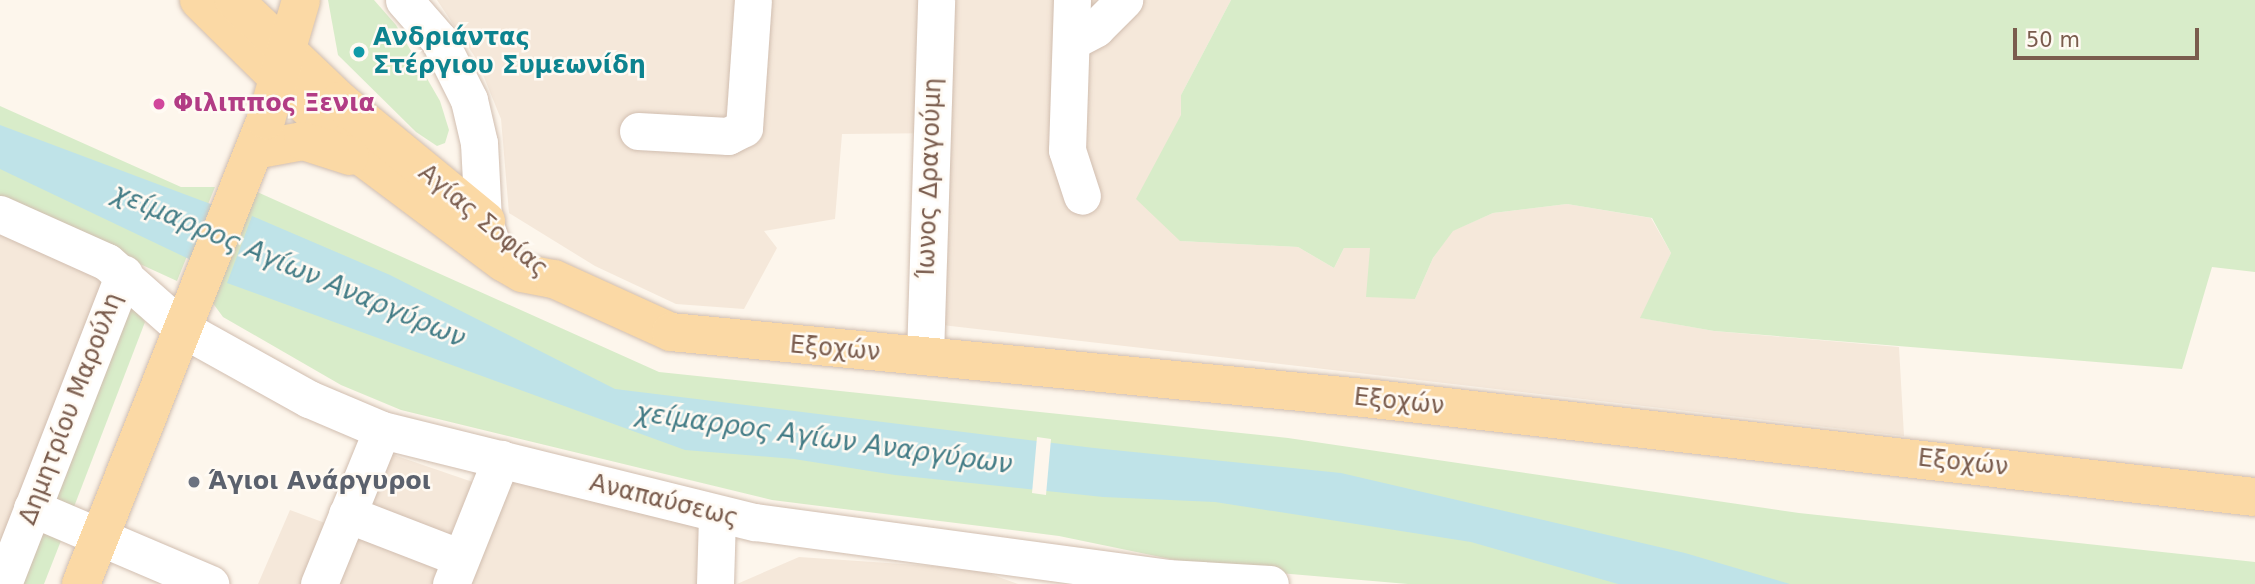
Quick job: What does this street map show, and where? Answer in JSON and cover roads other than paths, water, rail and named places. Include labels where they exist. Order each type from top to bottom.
[{"type":"main road","name":"Αγίας Σοφίας","points":[[199,0],[437,181],[554,279]]},
{"type":"main road","name":"Αγίας Σοφίας","points":[[234,0],[284,67],[369,165],[503,262],[522,273],[554,279]]},
{"type":"main road","points":[[81,584],[247,166],[284,67],[301,0]]},
{"type":"main road","points":[[247,166],[303,141],[369,165]]},
{"type":"main road","name":"Εξοχών","points":[[554,279],[636,320],[682,334],[1595,422],[2255,497]]},
{"type":"street","points":[[404,0],[433,31],[460,80],[472,112],[480,155],[483,219],[503,262]]},
{"type":"street","points":[[638,131],[728,136],[744,128],[753,0]]},
{"type":"street","name":"Ίωνος Δραγούμη","points":[[925,356],[936,0]]},
{"type":"street","points":[[1072,0],[1067,150],[1082,196]]},
{"type":"street","points":[[1072,41],[1096,28],[1124,0]]},
{"type":"street","points":[[437,181],[480,155]]},
{"type":"street","name":"Αναπαύσεως","points":[[0,215],[74,245],[188,315],[309,399],[382,430],[501,458],[717,515],[1082,575],[1270,584]]},
{"type":"street","name":"Δημητρίου Μαρούλη","points":[[3,584],[124,274]]},
{"type":"street","points":[[319,584],[382,430]]},
{"type":"street","points":[[347,514],[456,571],[501,458]]},
{"type":"street","points":[[32,508],[210,584]]},
{"type":"street","points":[[715,584],[717,515]]},
{"type":"water","points":[[0,125],[216,206],[191,260],[0,169]]},
{"type":"water","name":"χείμαρρος Αγίων Αναργύρων","points":[[252,216],[390,275],[615,389],[1094,448],[1341,473],[1685,553],[1790,584],[1618,584],[1471,542],[1215,502],[1103,497],[895,475],[794,459],[685,450],[227,283]]},
{"type":"place","name":"Ανδριάντας Στέργιου Συμεωνίδη","points":[[359,52]]},
{"type":"place","name":"Φιλιππος Ξενια","points":[[159,104]]},
{"type":"place","name":"Άγιοι Ανάργυροι","points":[[194,482]]}]
